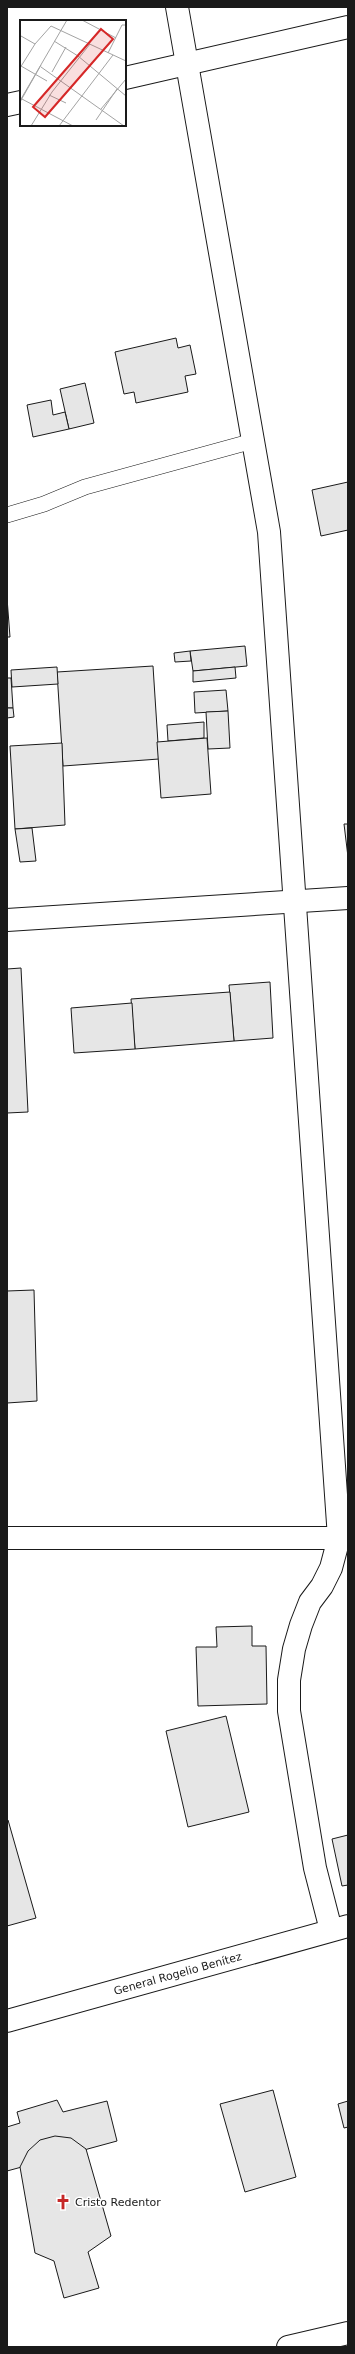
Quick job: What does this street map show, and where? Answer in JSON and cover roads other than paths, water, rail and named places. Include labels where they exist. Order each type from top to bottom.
[{"type":"street","points":[[176,7],[269,532],[295,901],[344,1538],[322,1586],[310,1602],[301,1625],[294,1649],[289,1680],[289,1710],[314,1868],[339,1928]]},
{"type":"street","points":[[126,78],[348,27]]},
{"type":"street","points":[[7,106],[20,102]]},
{"type":"street","points":[[7,920],[348,898]]},
{"type":"street","points":[[7,1538],[344,1538]]},
{"type":"street","name":"General Rogelio Benítez","points":[[7,2021],[339,1928]]},
{"type":"street","points":[[288,2347],[348,2333]]},
{"type":"lane","points":[[7,516],[44,504],[85,488],[253,442]]},
{"type":"place","name":"Cristo Redentor","points":[[63,2202]]}]
